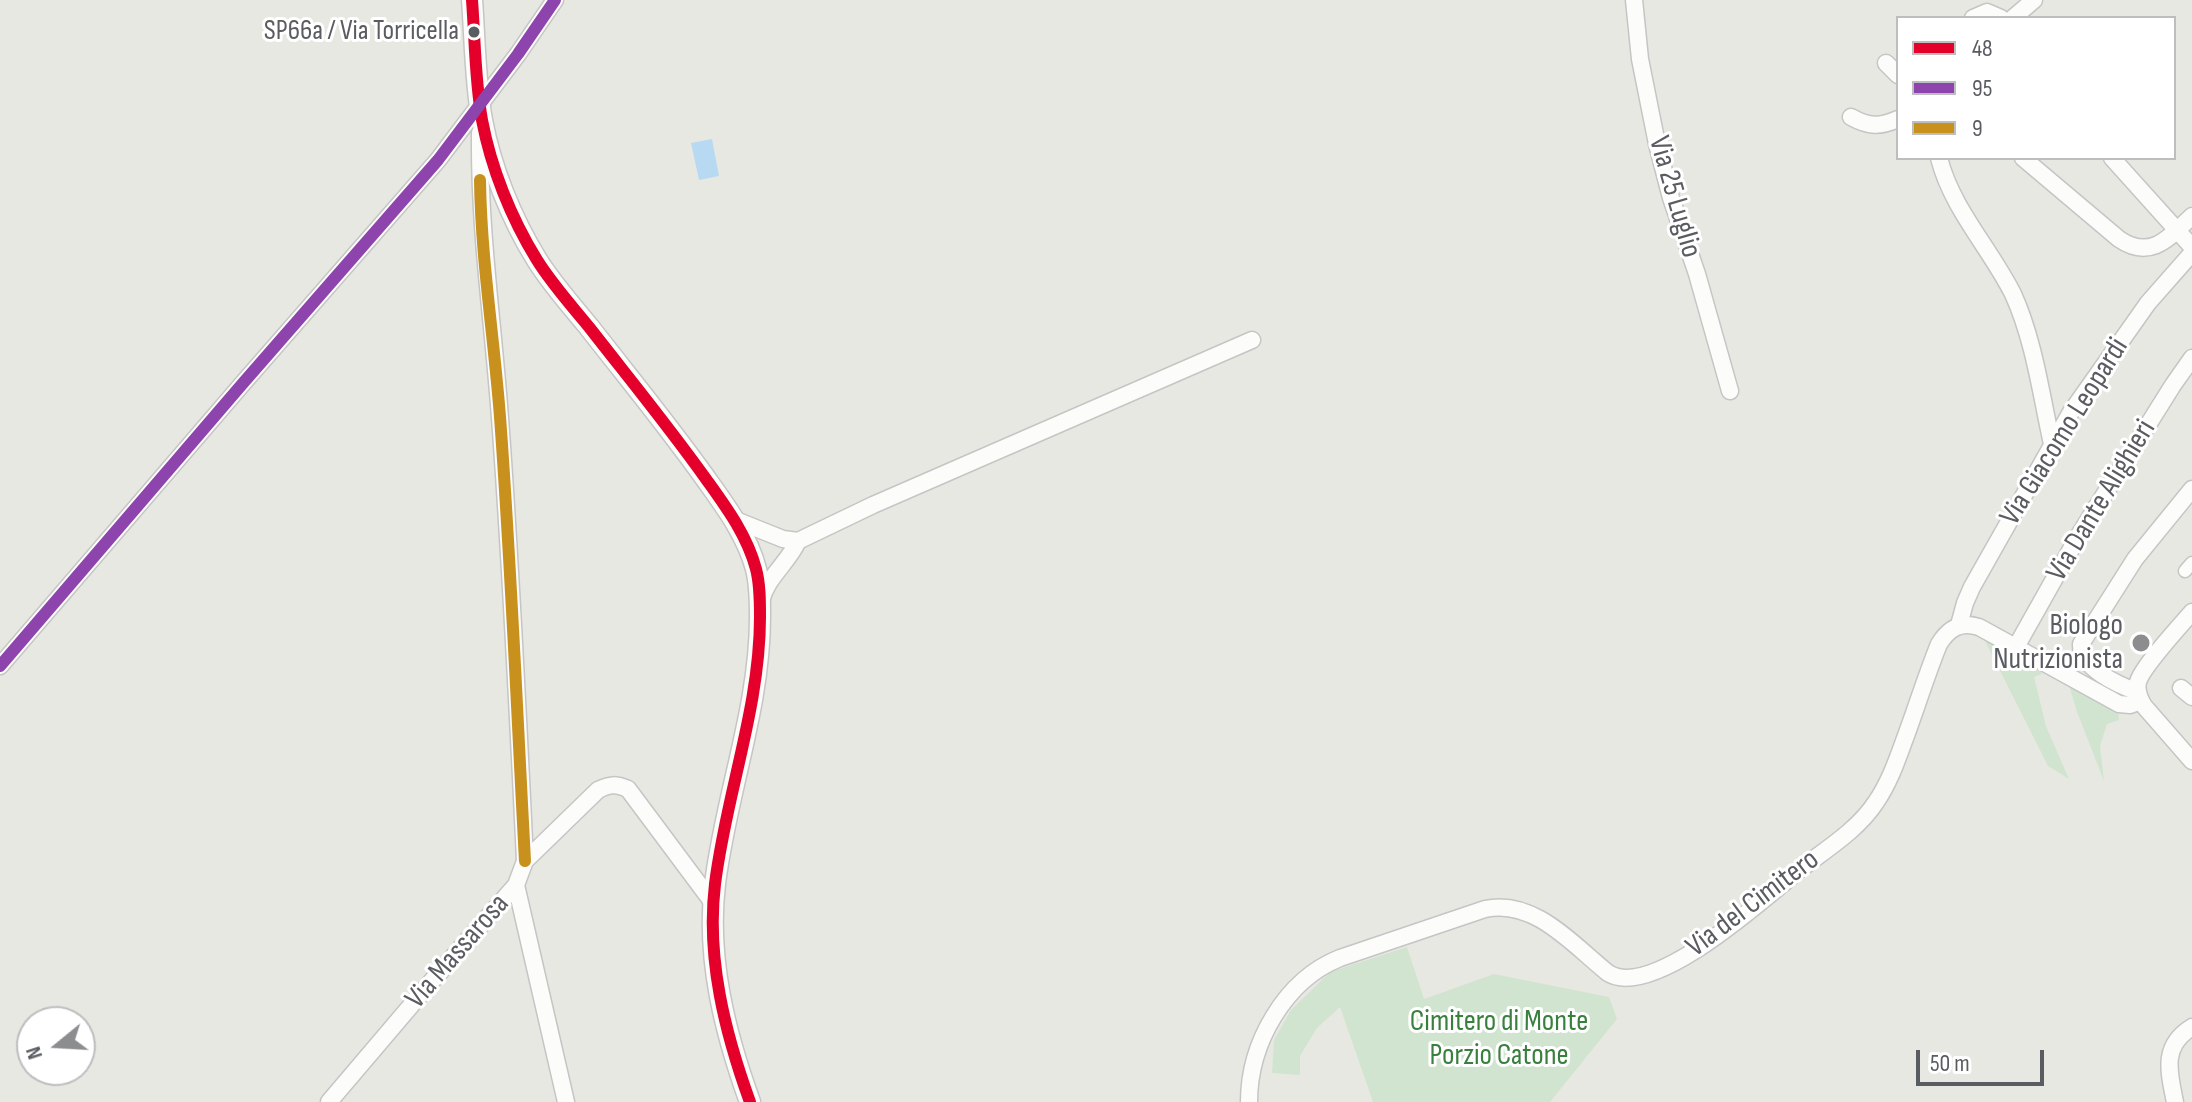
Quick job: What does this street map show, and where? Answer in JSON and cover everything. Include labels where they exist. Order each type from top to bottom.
[{"type":"street","points":[[472,0],[480,103],[482,235],[498,393],[511,580],[525,861]]},
{"type":"street","points":[[0,666],[427,174],[555,0]]},
{"type":"street","name":"Via 25 Luglio","points":[[1634,0],[1644,80],[1657,144],[1730,391]]},
{"type":"street","points":[[2015,16],[2034,0]]},
{"type":"street","points":[[1978,16],[1987,12],[1996,16]]},
{"type":"street","points":[[480,103],[489,145],[505,194],[538,262],[687,453],[746,540],[753,560],[760,607],[755,678],[713,903],[718,987],[732,1050],[750,1102]]},
{"type":"street","points":[[1851,117],[1875,126],[1896,120]]},
{"type":"street","points":[[1940,160],[1961,208],[2006,281],[2020,311],[2052,444]]},
{"type":"street","points":[[2025,160],[2129,246],[2156,246],[2192,216]]},
{"type":"street","points":[[2114,160],[2192,250]]},
{"type":"street","name":"Via Giacomo Leopardi","points":[[1959,625],[1972,587],[2052,444],[2148,303],[2192,250]]},
{"type":"street","points":[[733,519],[783,539],[798,541],[873,505],[1252,340]]},
{"type":"street","name":"Via Dante Alighieri","points":[[2016,647],[2074,542],[2192,358]]},
{"type":"street","points":[[2189,751],[2139,696],[2089,664],[2081,653],[2081,644],[2135,559],[2192,489]]},
{"type":"street","points":[[760,607],[767,584],[798,541]]},
{"type":"street","points":[[2139,696],[2138,681],[2142,673],[2192,612]]},
{"type":"street","points":[[1959,625],[1979,627],[2115,702],[2126,705],[2139,696]]},
{"type":"street","name":"Via del Cimitero","points":[[1249,1102],[1251,1074],[1259,1048],[1278,1010],[1303,979],[1340,958],[1498,907],[1516,908],[1534,915],[1620,979],[1637,977],[1673,963],[1708,943],[1873,807],[1892,773],[1939,644],[1949,631],[1959,625]]},
{"type":"street","name":"Via Massarosa","points":[[329,1102],[516,885],[525,861],[598,790],[617,784],[628,789],[713,903]]},
{"type":"street","points":[[516,885],[566,1102]]},
{"type":"street","points":[[2175,1102],[2169,1067],[2171,1051],[2180,1036],[2192,1027]]},
{"type":"green space","points":[[1985,641],[2040,668],[2042,674],[2034,677],[2046,726],[2069,779],[2048,766]]},
{"type":"green space","points":[[2069,685],[2118,711],[2119,720],[2107,724],[2100,746],[2104,781],[2077,712]]},
{"type":"green space","name":"Cimitero di Monte Porzio Catone","points":[[1407,947],[1424,999],[1494,974],[1609,997],[1617,1019],[1550,1102],[1373,1102],[1340,1007],[1317,1028],[1300,1056],[1300,1075],[1272,1073],[1274,1040],[1291,1010],[1330,972]]},
{"type":"water","points":[[712,139],[719,176],[699,180],[691,143]]},
{"type":"transit line","name":"48","points":[[472,0],[482,120],[503,192],[519,227],[549,278],[663,421],[721,500],[741,533],[756,569],[760,617],[755,684],[720,850],[713,912],[720,995],[750,1102]]},
{"type":"transit line","name":"95","points":[[0,666],[438,160],[555,0]]},
{"type":"transit line","name":"9","points":[[480,180],[504,472],[525,861]]},
{"type":"place","name":"SP66a / Via Torricella","points":[[474,32]]},
{"type":"place","name":"Biologo Nutrizionista","points":[[2141,643]]}]
